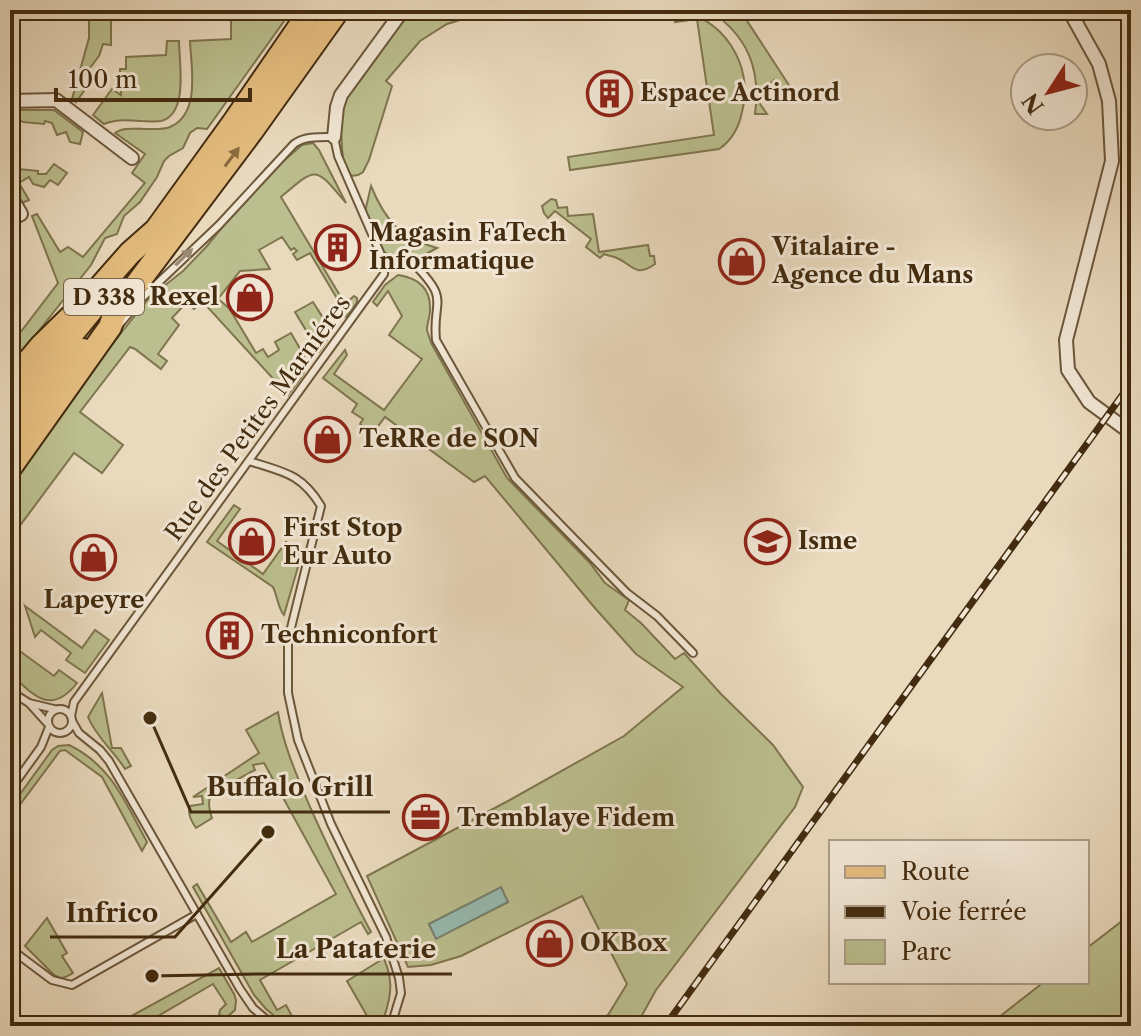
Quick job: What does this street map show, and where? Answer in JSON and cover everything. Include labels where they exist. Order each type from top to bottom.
[{"type":"highway","name":"D 338","points":[[10,383],[41,346],[156,230],[311,10]]},
{"type":"highway","name":"D 338","points":[[10,468],[110,327],[115,313],[338,10]]},
{"type":"main road","name":"D 338","points":[[10,411],[156,230]]},
{"type":"main road","name":"D 338","points":[[10,439],[103,323],[115,313]]},
{"type":"street","points":[[334,137],[341,95],[403,10]]},
{"type":"street","points":[[1069,10],[1099,64],[1109,101],[1112,161],[1066,340],[1068,370],[1089,402],[1131,433]]},
{"type":"street","points":[[10,101],[56,100],[132,158]]},
{"type":"street","points":[[10,195],[21,214],[10,220]]},
{"type":"lane","points":[[58,399],[140,300],[219,225],[294,144],[299,140],[334,137],[338,156],[385,264],[415,265],[436,290],[439,303],[436,340],[515,478],[627,593],[657,616],[693,653]]},
{"type":"lane","points":[[353,192],[359,186]]},
{"type":"lane","name":"Rue des Petites Marniéres","points":[[72,718],[74,702],[384,274],[385,264]]},
{"type":"lane","points":[[27,363],[50,362]]},
{"type":"lane","points":[[249,461],[296,476],[312,491],[321,506],[288,640],[288,693],[298,740],[331,824],[386,937],[399,978],[401,993],[391,1026]]},
{"type":"lane","points":[[10,684],[13,692],[29,703],[48,725],[63,732],[79,733]]},
{"type":"lane","name":"Rue des Petites Marniéres","points":[[58,709],[74,702]]},
{"type":"lane","points":[[29,703],[58,709],[72,718],[79,733],[109,761],[240,989],[253,1008],[274,1026]]},
{"type":"lane","points":[[10,790],[41,747],[48,715],[58,709]]},
{"type":"lane","points":[[41,747],[72,725],[72,718]]},
{"type":"lane","points":[[13,950],[52,980],[72,985],[197,914]]},
{"type":"green space","points":[[89,10],[111,10],[111,45],[103,44],[99,56],[80,81],[87,87],[76,102],[72,99],[89,38]]},
{"type":"green space","points":[[231,10],[292,10],[207,129],[197,128],[190,133],[183,148],[164,161],[140,202],[124,216],[117,234],[105,238],[91,265],[10,367],[10,346],[58,283],[32,216],[37,214],[60,252],[68,247],[83,257],[145,183],[132,173],[145,154],[115,133],[125,129],[164,129],[180,121],[186,112],[192,89],[190,41],[231,39]]},
{"type":"green space","points":[[409,10],[492,10],[447,24],[420,41],[386,81],[392,86],[369,160],[363,172],[351,176],[345,166],[341,128],[347,97],[362,71]]},
{"type":"green space","points":[[674,10],[707,21],[731,45],[739,60],[745,94],[741,118],[734,133],[719,149],[570,170],[568,157],[714,135],[697,19],[675,22]]},
{"type":"green space","points":[[709,10],[740,10],[798,99],[790,101],[774,80],[764,89],[758,101],[767,114],[755,114],[756,82],[749,55],[733,31]]},
{"type":"green space","points":[[167,41],[179,41],[181,74],[179,98],[170,116],[161,121],[122,120],[104,124],[93,115],[112,89],[121,95],[120,69],[126,69],[126,57],[166,55]]},
{"type":"green space","points":[[10,110],[54,110],[83,132],[80,144],[70,142],[66,132],[57,135],[52,123],[23,122],[12,114],[10,117]]},
{"type":"green space","points":[[313,143],[346,203],[328,182],[316,174],[302,179],[281,197],[345,304],[354,296],[357,302],[341,319],[331,314],[342,307],[310,253],[297,260],[293,254],[297,251],[294,248],[291,250],[282,237],[259,250],[270,269],[240,271],[218,299],[229,308],[256,353],[263,349],[268,357],[279,350],[275,342],[291,333],[306,365],[296,385],[288,395],[203,302],[194,309],[187,302],[172,318],[179,325],[158,354],[167,361],[161,369],[130,347],[80,412],[123,445],[102,473],[74,453],[10,539],[10,486],[86,377],[149,298],[183,271],[273,170],[302,145]]},
{"type":"green space","points":[[10,150],[18,169],[46,174],[54,164],[67,173],[58,185],[50,180],[44,187],[33,184],[29,177],[19,183],[29,200],[22,203],[10,182]]},
{"type":"green space","points":[[371,186],[382,209],[395,226],[413,239],[437,248],[400,262],[384,252],[365,212]]},
{"type":"green space","points":[[551,199],[556,200],[558,208],[567,207],[568,216],[593,214],[599,252],[648,245],[655,264],[638,270],[614,257],[604,254],[600,258],[586,247],[591,239],[555,211],[548,218],[542,206]]},
{"type":"green space","points":[[398,275],[412,279],[426,290],[430,302],[427,330],[431,343],[507,478],[590,563],[605,583],[629,600],[625,610],[675,659],[684,653],[773,745],[803,787],[795,807],[656,990],[636,1026],[584,1026],[608,1015],[627,984],[582,896],[461,956],[431,965],[408,967],[367,876],[624,736],[683,687],[636,654],[485,476],[474,482],[385,417],[373,433],[360,424],[363,419],[352,412],[357,404],[323,378],[345,350],[347,355],[334,374],[384,410],[422,359],[389,335],[402,316],[388,291],[377,306],[373,302],[385,285]],"holes":[[[501,888],[508,902],[436,938],[429,924]]]},
{"type":"green space","points":[[313,302],[328,332],[319,352],[295,312]]},
{"type":"green space","points":[[234,505],[240,509],[217,541],[263,574],[286,542],[302,553],[284,615],[273,587],[207,542]]},
{"type":"green space","points":[[25,606],[82,648],[95,630],[109,640],[85,673],[66,660],[71,653],[41,630],[35,637]]},
{"type":"green space","points":[[10,644],[54,676],[59,670],[77,683],[59,699],[43,699],[35,695],[10,673]]},
{"type":"green space","points":[[102,693],[112,748],[121,748],[131,766],[125,769],[88,717]]},
{"type":"green space","points":[[278,712],[295,772],[371,932],[368,934],[361,922],[260,980],[277,1010],[286,1005],[293,1018],[288,1024],[266,1009],[254,995],[193,887],[197,884],[231,942],[246,932],[252,942],[336,894],[264,763],[253,765],[255,770],[222,788],[218,784],[209,801],[212,818],[196,828],[189,812],[190,806],[203,804],[202,796],[193,797],[259,753],[246,730]]},
{"type":"green space","points":[[69,745],[96,763],[116,786],[147,842],[142,851],[102,777],[65,750],[60,751],[10,818],[10,808],[52,750]]},
{"type":"green space","points":[[1131,914],[1131,1026],[996,1026],[994,1021],[1041,984],[1089,984],[1089,946]]},
{"type":"green space","points":[[47,918],[67,953],[62,956],[73,973],[65,977],[53,974],[25,946]]},
{"type":"green space","points":[[378,946],[390,976],[388,1004],[381,1026],[362,1026],[370,1021],[347,981],[381,960],[375,948]]},
{"type":"green space","points":[[219,968],[236,1000],[235,1010],[227,1017],[219,1015],[226,1004],[213,984],[141,1026],[113,1026]]},
{"type":"water","points":[[501,887],[508,902],[436,939],[429,924]]},
{"type":"railway","points":[[665,1026],[1131,383]]},
{"type":"place","name":"Espace Actinord","points":[[609,93]]},
{"type":"place","name":"Magasin FaTech Informatique","points":[[338,247]]},
{"type":"place","name":"Vitalaire - Agence du Mans","points":[[741,261]]},
{"type":"place","name":"Rexel","points":[[250,297]]},
{"type":"place","name":"TeRRe de SON","points":[[328,439]]},
{"type":"place","name":"Isme","points":[[767,541]]},
{"type":"place","name":"First Stop Eur Auto","points":[[252,542]]},
{"type":"place","name":"Lapeyre","points":[[94,558]]},
{"type":"place","name":"Techniconfort","points":[[230,635]]},
{"type":"place","name":"Buffalo Grill","points":[[150,718]]},
{"type":"place","name":"Tremblaye Fidem","points":[[426,818]]},
{"type":"place","name":"Infrico","points":[[268,832]]},
{"type":"place","name":"OKBox","points":[[549,943]]},
{"type":"place","name":"La Pataterie","points":[[152,976]]}]
